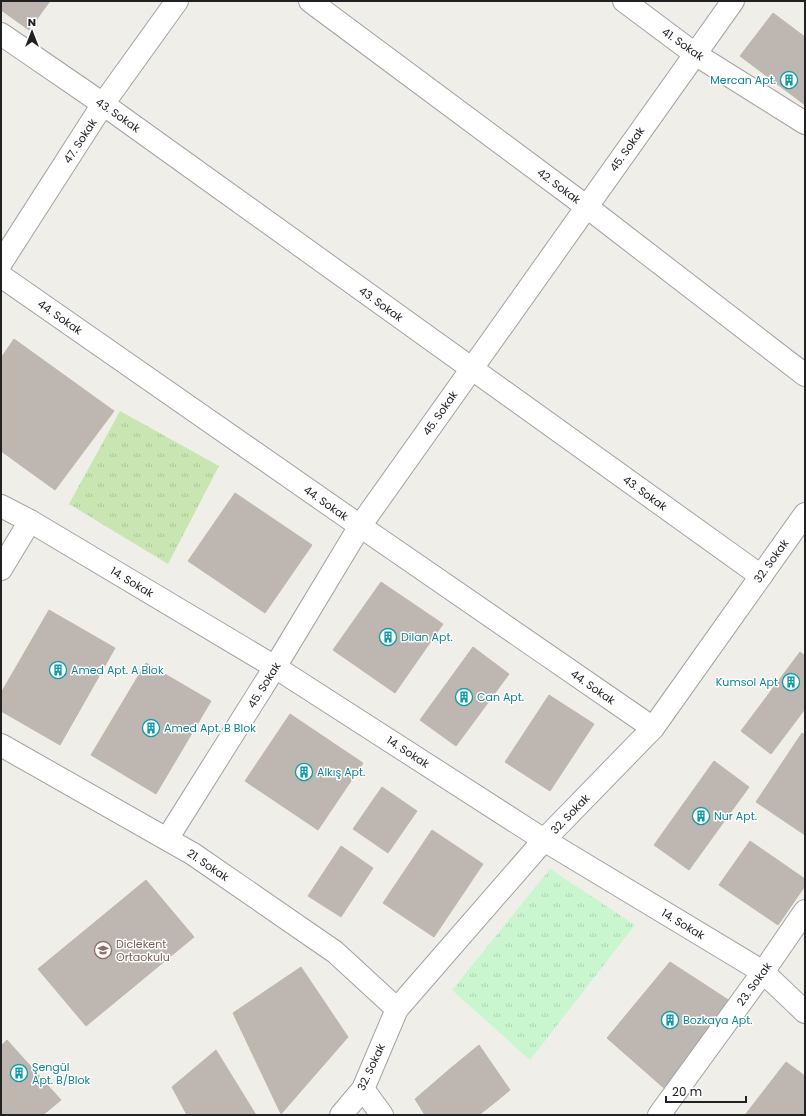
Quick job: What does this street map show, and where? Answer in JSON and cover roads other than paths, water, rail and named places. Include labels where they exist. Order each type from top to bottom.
[{"type":"street","name":"47. Sokak","points":[[1,263],[103,104],[177,1]]},
{"type":"street","name":"42. Sokak","points":[[310,1],[587,207],[805,375]]},
{"type":"street","name":"41. Sokak","points":[[624,1],[695,54],[805,123]]},
{"type":"street","name":"45. Sokak","points":[[167,839],[360,526],[733,1]]},
{"type":"street","name":"43. Sokak","points":[[1,34],[103,104],[761,576]]},
{"type":"street","name":"44. Sokak","points":[[1,276],[653,728]]},
{"type":"street","name":"14. Sokak","points":[[1,506],[30,521],[275,666],[544,840],[763,972],[805,1012]]},
{"type":"street","name":"32. Sokak","points":[[341,1115],[363,1089],[397,1009],[544,840],[653,728],[805,514]]},
{"type":"street","points":[[1,569],[30,521]]},
{"type":"street","name":"21. Sokak","points":[[1,745],[193,854],[335,952],[397,1009]]},
{"type":"street","name":"23. Sokak","points":[[659,1115],[763,972],[805,911]]},
{"type":"street","points":[[363,1089],[382,1115]]},
{"type":"place","name":"Mercan Apt.","points":[[789,80]]},
{"type":"place","name":"Dilan Apt.","points":[[388,637]]},
{"type":"place","name":"Amed Apt. A Blok","points":[[58,670]]},
{"type":"place","name":"Kumsol Apt","points":[[791,682]]},
{"type":"place","name":"Can Apt.","points":[[464,697]]},
{"type":"place","name":"Amed Apt. B Blok","points":[[151,728]]},
{"type":"place","name":"Alkış Apt.","points":[[304,772]]},
{"type":"place","name":"Nur Apt.","points":[[701,816]]},
{"type":"place","name":"Diclekent Ortaokulu","points":[[103,950]]},
{"type":"place","name":"Bozkaya Apt.","points":[[670,1020]]},
{"type":"place","name":"Şengül Apt. B/Blok","points":[[19,1073]]}]
